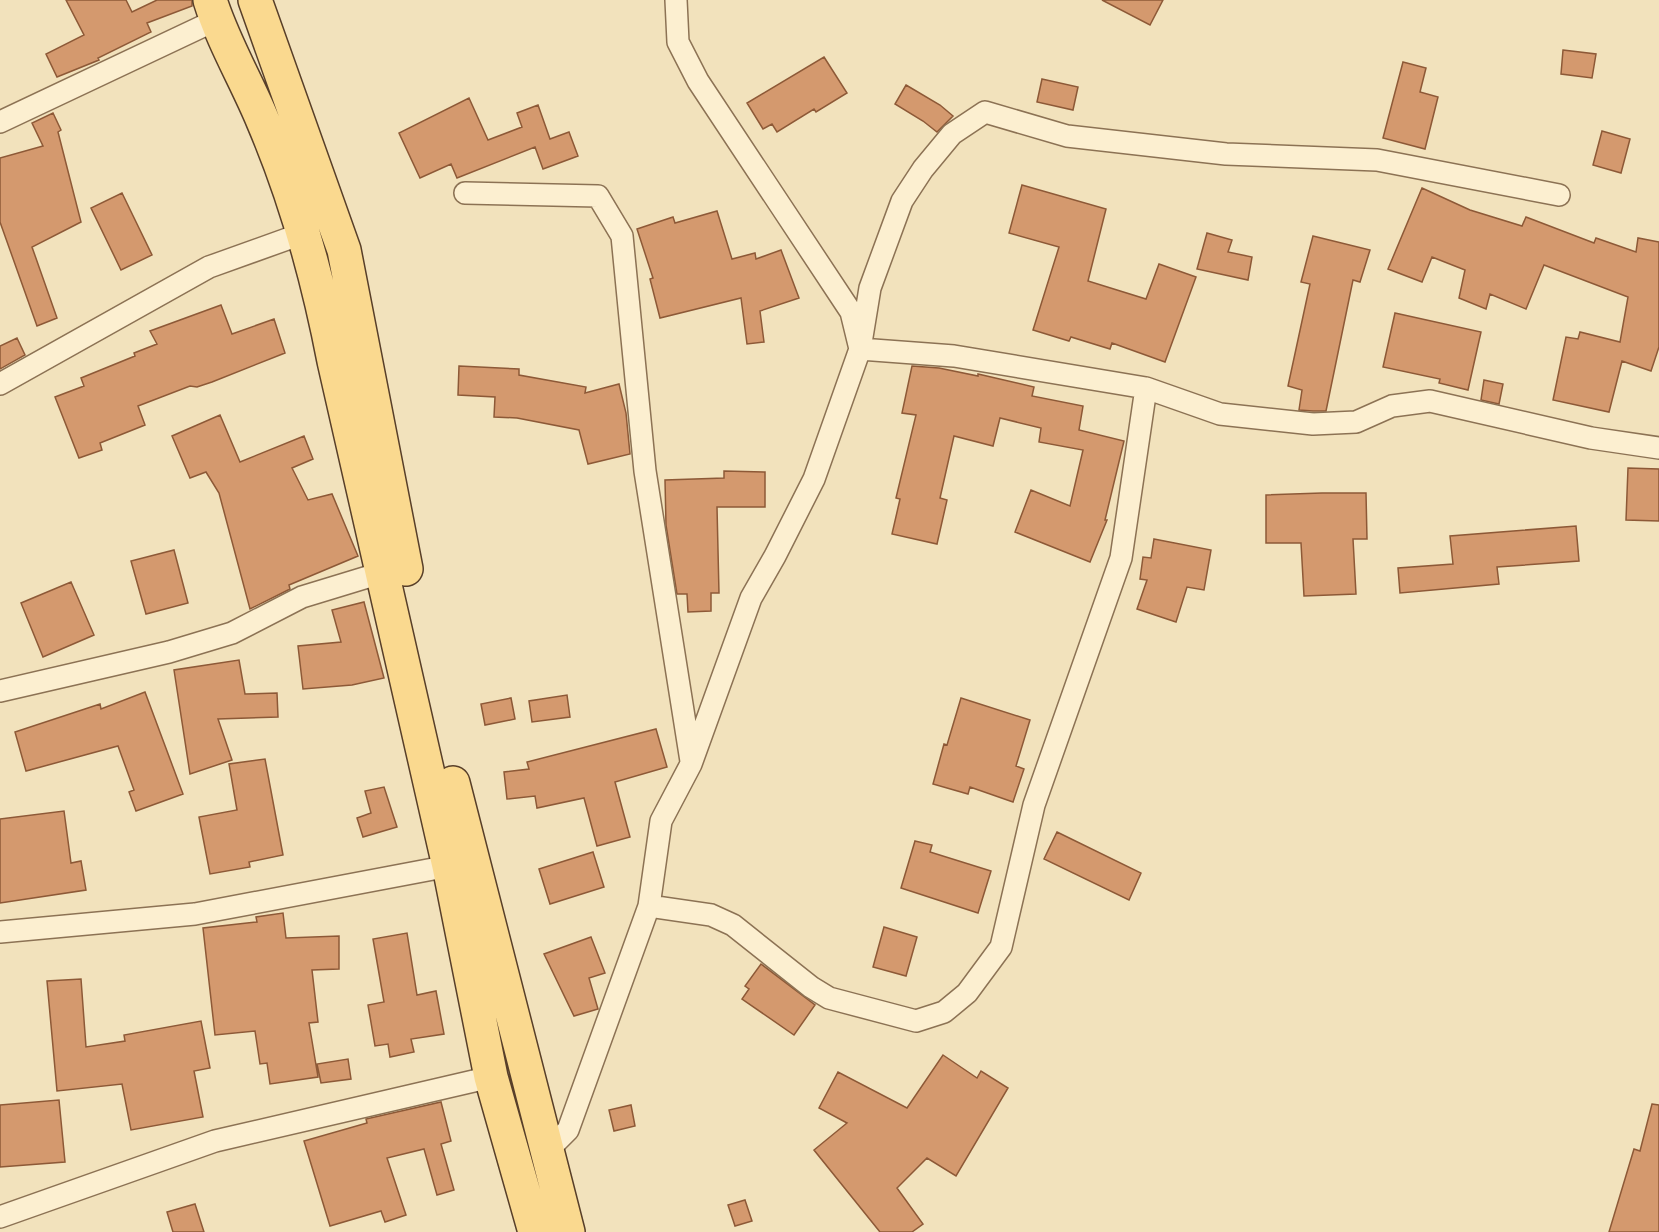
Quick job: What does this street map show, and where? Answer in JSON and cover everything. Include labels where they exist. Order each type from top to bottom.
[{"type":"main road","points":[[255,0],[344,250],[391,501],[448,764],[568,1232]]},
{"type":"main road","points":[[213,10],[264,121],[304,233],[321,292],[334,361],[384,572],[449,866],[491,1077],[535,1232]]},
{"type":"street","points":[[675,0],[678,42],[698,81],[852,312],[860,349]]},
{"type":"street","points":[[0,122],[213,10]]},
{"type":"street","points":[[548,1150],[568,1131],[649,906],[661,821],[691,764],[751,597],[775,556],[814,479],[860,349],[870,288],[902,201],[923,169],[952,134],[985,112],[1067,136],[1226,154],[1377,160],[1558,195]]},
{"type":"street","points":[[465,193],[598,196],[622,236],[645,471],[691,764]]},
{"type":"street","points":[[0,384],[209,267],[304,233]]},
{"type":"street","points":[[860,349],[954,356],[1146,388],[1220,414],[1313,424],[1356,422],[1392,406],[1430,402],[1591,438],[1659,448]]},
{"type":"street","points":[[649,906],[711,915],[733,925],[811,987],[829,998],[916,1021],[944,1012],[967,993],[1001,947],[1034,805],[1121,558],[1146,388]]},
{"type":"street","points":[[0,691],[169,652],[232,633],[302,597],[384,572]]},
{"type":"street","points":[[0,932],[195,914],[449,866]]},
{"type":"street","points":[[0,1217],[215,1141],[491,1077]]},
{"type":"building","points":[[66,0],[126,0],[132,12],[157,0],[192,0],[192,6],[147,23],[151,32],[98,58],[99,60],[57,77],[46,54],[84,35]]},
{"type":"building","points":[[1102,0],[1163,0],[1150,25]]},
{"type":"building","points":[[1563,50],[1596,54],[1592,78],[1561,74]]},
{"type":"building","points":[[824,57],[847,93],[816,112],[814,109],[777,132],[772,124],[763,129],[747,103]]},
{"type":"building","points":[[1403,62],[1426,68],[1420,92],[1438,97],[1425,149],[1383,138]]},
{"type":"building","points":[[1042,79],[1078,87],[1073,110],[1037,102]]},
{"type":"building","points":[[906,85],[940,105],[953,116],[937,132],[895,104]]},
{"type":"building","points":[[469,98],[488,140],[522,127],[517,113],[538,105],[550,139],[569,132],[578,156],[543,169],[535,147],[457,178],[451,164],[420,178],[399,133]]},
{"type":"building","points":[[53,113],[61,130],[58,132],[81,222],[32,247],[57,318],[37,326],[0,222],[0,158],[43,146],[32,123]]},
{"type":"building","points":[[1602,131],[1630,139],[1621,173],[1593,165]]},
{"type":"building","points":[[1022,185],[1106,209],[1088,281],[1146,299],[1159,264],[1196,277],[1165,362],[1112,343],[1110,349],[1071,337],[1069,341],[1033,330],[1059,247],[1009,233]]},
{"type":"building","points":[[1422,188],[1470,210],[1522,226],[1526,217],[1594,243],[1596,238],[1636,252],[1638,238],[1659,242],[1659,347],[1651,371],[1622,361],[1609,412],[1553,400],[1566,337],[1578,339],[1580,332],[1620,342],[1628,297],[1544,265],[1526,309],[1490,294],[1486,309],[1459,298],[1465,270],[1432,257],[1422,282],[1388,269]]},
{"type":"building","points":[[122,193],[152,255],[121,270],[91,208]]},
{"type":"building","points":[[717,211],[732,259],[755,253],[756,259],[781,250],[799,298],[760,311],[764,342],[747,344],[741,298],[660,318],[650,279],[653,278],[637,229],[673,217],[675,223]]},
{"type":"building","points":[[1207,233],[1232,240],[1228,252],[1252,257],[1248,280],[1197,269]]},
{"type":"building","points":[[1313,236],[1370,250],[1360,282],[1353,280],[1326,411],[1299,410],[1302,390],[1288,386],[1310,284],[1301,282]]},
{"type":"building","points":[[221,305],[232,334],[274,319],[285,353],[212,382],[197,387],[190,386],[138,406],[145,425],[100,443],[102,450],[79,458],[55,397],[84,386],[81,378],[135,356],[134,353],[157,344],[150,331]]},
{"type":"building","points":[[1395,313],[1481,332],[1468,390],[1439,383],[1440,379],[1383,367]]},
{"type":"building","points":[[17,338],[25,355],[0,369],[0,346]]},
{"type":"building","points":[[459,366],[519,369],[519,375],[586,387],[585,393],[619,384],[626,413],[630,454],[588,464],[579,430],[517,418],[494,417],[495,397],[458,395]]},
{"type":"building","points":[[912,366],[939,368],[978,376],[978,374],[1034,387],[1032,396],[1083,406],[1079,430],[1124,441],[1105,520],[1107,520],[1090,562],[1015,532],[1031,490],[1070,506],[1083,450],[1039,442],[1041,428],[1000,418],[993,446],[954,436],[940,498],[947,500],[937,544],[892,534],[900,499],[896,498],[916,415],[902,413]]},
{"type":"building","points":[[1484,380],[1503,384],[1499,404],[1481,400]]},
{"type":"building","points":[[220,415],[240,462],[304,436],[313,459],[292,468],[308,500],[332,494],[358,556],[289,585],[290,589],[250,609],[219,493],[206,472],[190,478],[172,436]]},
{"type":"building","points":[[1628,468],[1659,469],[1659,521],[1626,520]]},
{"type":"building","points":[[724,471],[765,472],[765,507],[717,507],[719,593],[711,593],[711,611],[688,612],[687,594],[677,594],[666,525],[665,480],[724,478]]},
{"type":"building","points":[[1366,493],[1367,539],[1353,539],[1356,594],[1304,596],[1301,543],[1266,543],[1266,495]]},
{"type":"building","points":[[1576,526],[1579,561],[1497,567],[1499,584],[1400,593],[1398,568],[1453,564],[1450,536]]},
{"type":"building","points":[[1154,539],[1211,550],[1204,590],[1187,587],[1176,622],[1137,609],[1147,580],[1140,579],[1143,557],[1151,558]]},
{"type":"building","points":[[174,550],[188,603],[146,614],[131,561]]},
{"type":"building","points":[[71,582],[94,635],[43,657],[21,603]]},
{"type":"building","points":[[364,602],[384,678],[352,685],[303,689],[298,646],[341,642],[332,610]]},
{"type":"building","points":[[239,660],[245,694],[277,693],[278,717],[218,719],[232,760],[190,774],[174,670]]},
{"type":"building","points":[[145,692],[183,794],[136,811],[129,792],[134,790],[118,746],[26,771],[15,732],[100,704],[101,709]]},
{"type":"building","points":[[567,695],[570,717],[532,722],[529,701]]},
{"type":"building","points":[[511,698],[515,719],[485,725],[481,704]]},
{"type":"building","points":[[961,698],[1030,720],[1016,766],[1024,769],[1013,802],[970,787],[968,794],[933,784],[944,744],[947,745]]},
{"type":"building","points":[[656,729],[667,767],[615,782],[630,837],[597,846],[584,798],[537,808],[535,796],[507,799],[504,772],[529,769],[527,762]]},
{"type":"building","points":[[265,759],[283,855],[249,862],[250,867],[210,874],[199,817],[237,810],[229,764]]},
{"type":"building","points":[[384,787],[397,827],[363,837],[357,818],[371,813],[365,791]]},
{"type":"building","points":[[64,811],[71,863],[81,861],[86,890],[0,903],[0,819]]},
{"type":"building","points":[[1057,832],[1141,873],[1129,900],[1044,859]]},
{"type":"building","points":[[915,841],[932,845],[930,852],[991,871],[978,913],[901,888]]},
{"type":"building","points":[[593,852],[604,887],[550,904],[539,869]]},
{"type":"building","points":[[283,913],[286,938],[339,936],[339,969],[312,970],[318,1022],[309,1023],[318,1077],[270,1084],[267,1063],[260,1064],[255,1031],[215,1035],[203,928],[257,922],[256,917]]},
{"type":"building","points":[[884,927],[917,937],[906,976],[873,967]]},
{"type":"building","points":[[407,933],[417,995],[436,991],[444,1034],[411,1039],[414,1052],[390,1057],[388,1044],[375,1046],[368,1005],[384,1002],[373,939]]},
{"type":"building","points":[[591,937],[605,973],[589,978],[598,1009],[574,1016],[544,954]]},
{"type":"building","points":[[761,964],[815,1005],[794,1035],[742,999],[749,989],[745,986]]},
{"type":"building","points":[[81,979],[86,1047],[125,1041],[124,1035],[201,1021],[210,1068],[194,1071],[203,1117],[131,1130],[122,1084],[57,1091],[47,981]]},
{"type":"building","points":[[943,1055],[977,1078],[981,1071],[1008,1088],[956,1176],[927,1158],[897,1188],[923,1224],[912,1232],[880,1232],[814,1150],[847,1123],[819,1108],[838,1072],[907,1108]]},
{"type":"building","points":[[348,1059],[351,1079],[321,1083],[317,1064]]},
{"type":"building","points":[[59,1100],[65,1162],[0,1167],[0,1105]]},
{"type":"building","points":[[441,1102],[451,1141],[441,1144],[454,1190],[437,1195],[424,1149],[387,1158],[406,1215],[385,1222],[381,1211],[330,1226],[304,1141],[367,1123],[366,1119]]},
{"type":"building","points":[[1652,1104],[1659,1105],[1659,1232],[1609,1232],[1634,1149],[1640,1151]]},
{"type":"building","points":[[631,1105],[635,1126],[614,1131],[609,1110]]},
{"type":"building","points":[[745,1200],[752,1221],[735,1226],[728,1205]]},
{"type":"building","points":[[195,1204],[204,1232],[173,1232],[167,1212]]}]
